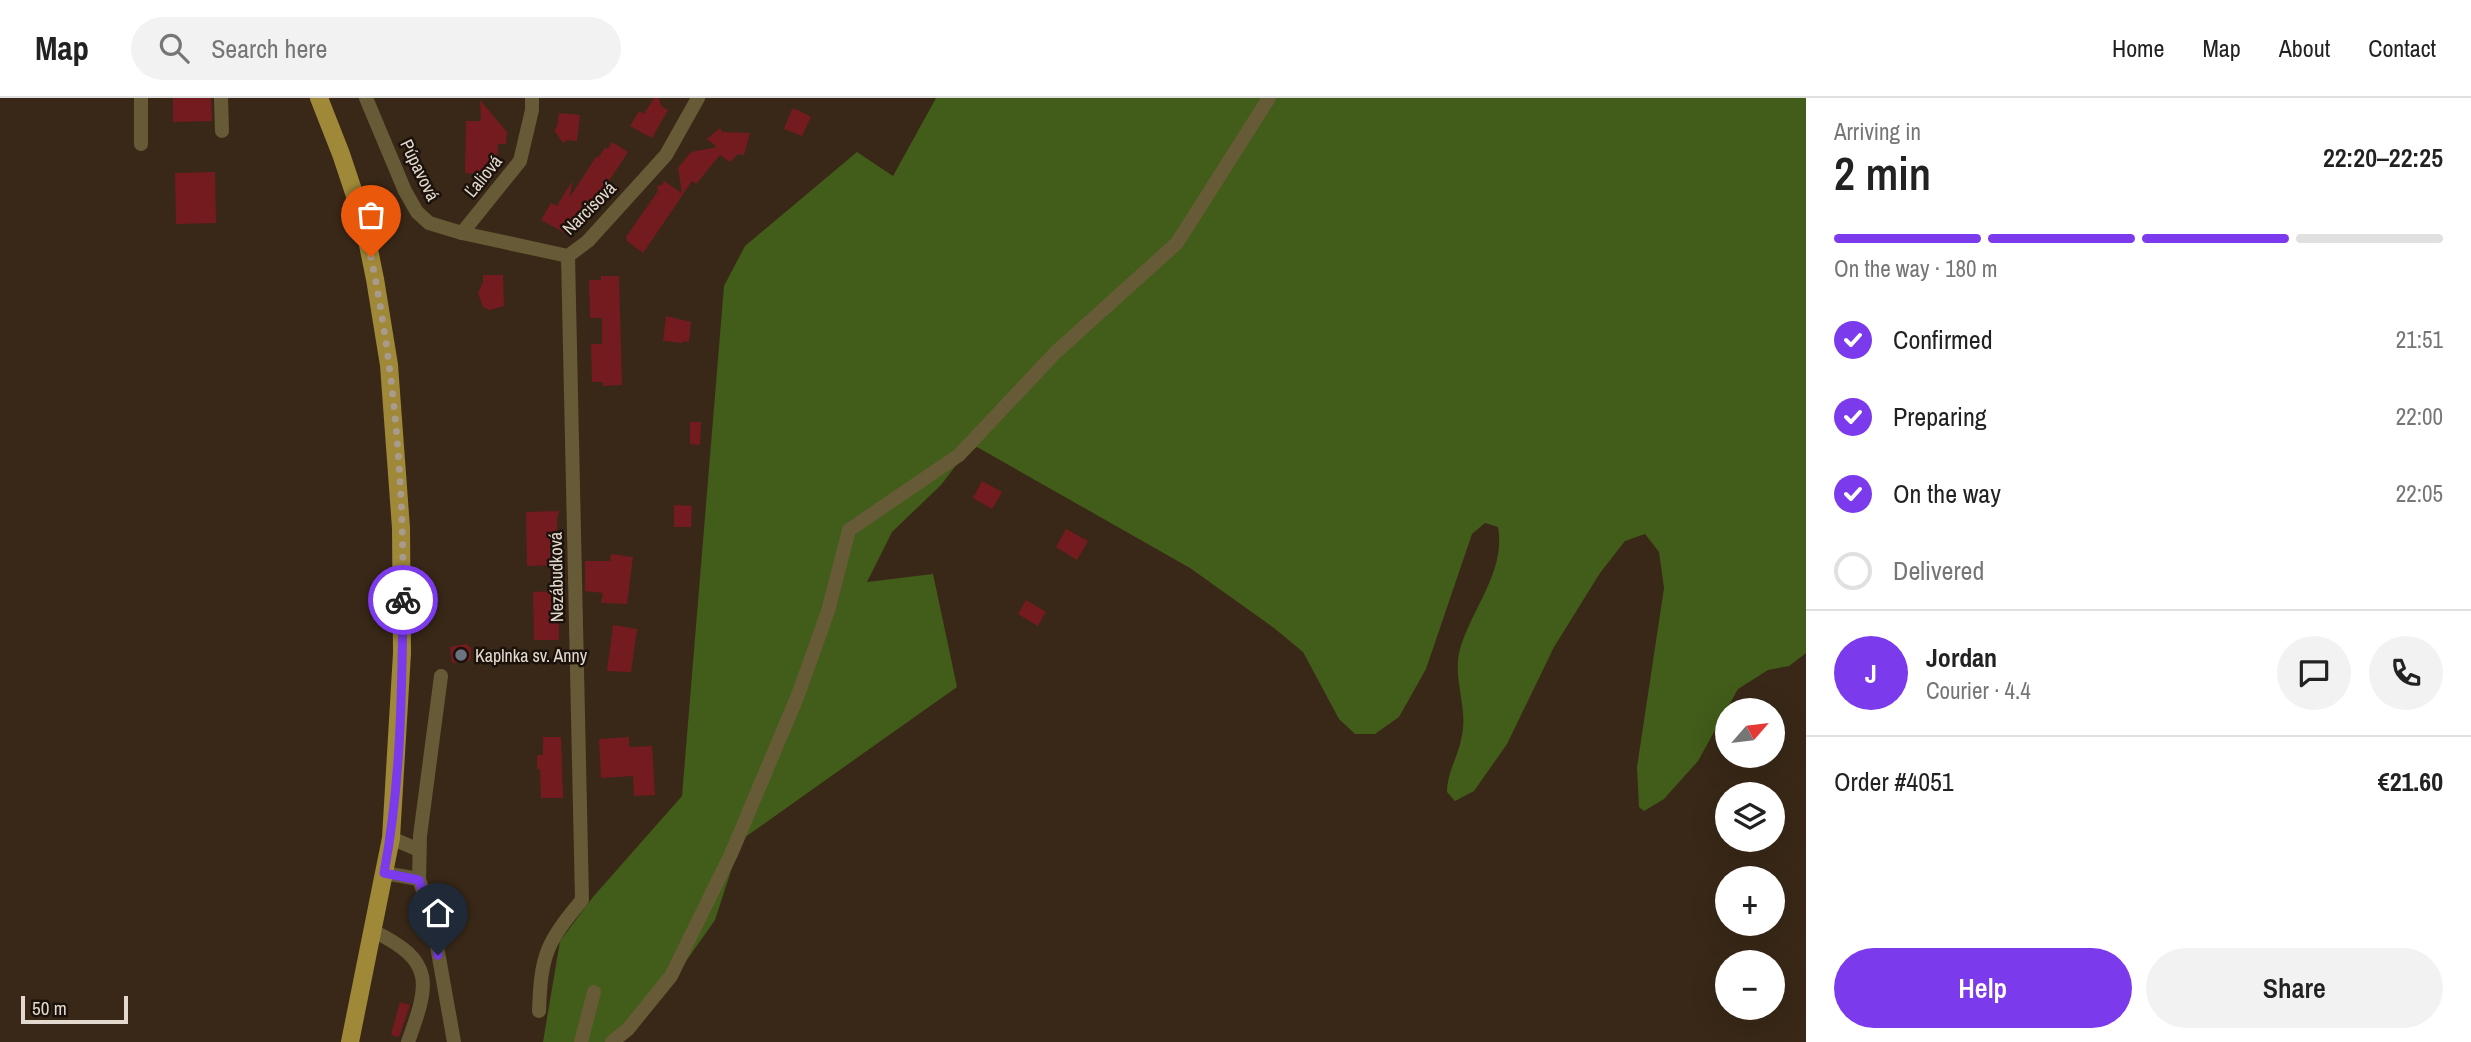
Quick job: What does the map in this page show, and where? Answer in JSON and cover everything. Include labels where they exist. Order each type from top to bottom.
[{"type":"main road","points":[[319,98],[341,153],[366,235],[390,365],[403,587],[402,665],[391,838],[350,1042]]},
{"type":"street","points":[[141,98],[141,144]]},
{"type":"street","points":[[221,98],[222,131]]},
{"type":"street","name":"Púpavová","points":[[366,98],[405,191],[417,212],[429,223],[463,233]]},
{"type":"street","name":"Ľaliová","points":[[463,233],[520,161],[532,110],[531,98]]},
{"type":"street","name":"Narcisová","points":[[463,233],[568,256],[587,241],[666,155],[698,98]]},
{"type":"street","points":[[612,1042],[628,1029],[671,975],[731,853],[798,695],[828,611],[849,530],[958,455],[1056,352],[1177,243],[1269,98]]},
{"type":"street","name":"Nezábudková","points":[[538,1011],[543,959],[550,941],[582,900],[568,256]]},
{"type":"street","points":[[441,676],[419,850],[419,880],[432,918],[454,1042]]},
{"type":"street","points":[[391,838],[419,850]]},
{"type":"street","points":[[384,873],[419,880]]},
{"type":"street","points":[[373,931],[398,943],[410,955],[422,977],[423,1001],[408,1042]]},
{"type":"street","points":[[581,1042],[594,992]]},
{"type":"green space","points":[[936,98],[1806,98],[1806,653],[1789,666],[1768,670],[1738,689],[1733,698],[1715,698],[1715,730],[1698,761],[1664,799],[1644,811],[1639,807],[1637,767],[1664,588],[1659,552],[1645,534],[1625,541],[1600,573],[1554,647],[1507,744],[1474,791],[1455,801],[1447,792],[1463,724],[1458,660],[1465,634],[1493,574],[1499,543],[1498,527],[1485,523],[1472,534],[1426,669],[1399,717],[1375,734],[1355,734],[1339,719],[1303,652],[1274,628],[1190,568],[977,447],[964,455],[941,485],[892,532],[867,582],[933,574],[957,687],[741,840],[715,920],[665,991],[611,1042],[543,1042],[560,941],[593,897],[682,796],[724,286],[745,246],[857,152],[893,176]]},
{"type":"building","points":[[173,98],[211,98],[212,121],[173,122]]},
{"type":"building","points":[[654,98],[659,98],[661,106],[668,110],[652,138],[630,126],[639,111],[644,114]]},
{"type":"building","points":[[480,100],[507,132],[506,144],[498,144],[497,173],[465,173],[466,121],[481,121]]},
{"type":"building","points":[[792,109],[811,117],[802,136],[784,129]]},
{"type":"building","points":[[559,113],[580,115],[577,141],[567,140],[563,143],[554,130]]},
{"type":"building","points":[[720,128],[722,132],[750,133],[744,155],[738,154],[730,162],[720,155],[696,184],[692,181],[643,253],[627,241],[626,237],[658,191],[657,186],[664,181],[682,193],[678,168],[691,152],[717,147],[707,139]]},
{"type":"building","points":[[612,142],[628,152],[590,210],[583,205],[565,233],[541,220],[551,203],[557,206],[572,181],[570,197],[596,157],[598,158],[605,148],[608,149]]},
{"type":"building","points":[[215,172],[216,223],[176,224],[175,173]]},
{"type":"building","points":[[483,275],[503,275],[504,306],[490,310],[483,307],[478,293]]},
{"type":"building","points":[[601,276],[619,276],[622,385],[603,386],[603,382],[592,382],[591,344],[602,344],[602,318],[590,318],[589,280],[601,280]]},
{"type":"building","points":[[666,316],[691,322],[689,342],[663,341]]},
{"type":"building","points":[[690,422],[701,422],[700,445],[690,444]]},
{"type":"building","points":[[982,481],[1002,492],[992,509],[973,498]]},
{"type":"building","points":[[674,505],[692,506],[691,527],[674,527]]},
{"type":"building","points":[[559,511],[558,565],[527,566],[526,512]]},
{"type":"building","points":[[1066,529],[1088,541],[1077,560],[1056,547]]},
{"type":"building","points":[[611,554],[633,557],[627,604],[601,603],[603,593],[585,591],[585,561],[610,561]]},
{"type":"building","points":[[558,591],[559,640],[534,640],[533,592]]},
{"type":"building","points":[[1026,600],[1046,612],[1038,626],[1018,614]]},
{"type":"building","points":[[613,625],[637,629],[631,672],[607,671]]},
{"type":"building","name":"Kaplnka sv. Anny","points":[[466,644],[471,648],[469,661],[452,663],[450,647]]},
{"type":"building","points":[[543,737],[561,737],[563,798],[541,798],[537,755],[543,755]]},
{"type":"building","points":[[629,737],[629,747],[652,746],[655,795],[634,796],[633,776],[601,778],[599,739]]},
{"type":"building","points":[[400,1002],[410,1005],[399,1037],[391,1035]]},
{"type":"way so far","points":[[371,257],[390,365],[403,600]]},
{"type":"place","name":"Kaplnka sv. Anny","points":[[461,655]]},
{"type":"route","points":[[403,600],[398,739],[391,838],[384,873],[419,880],[432,918],[438,955]]}]
